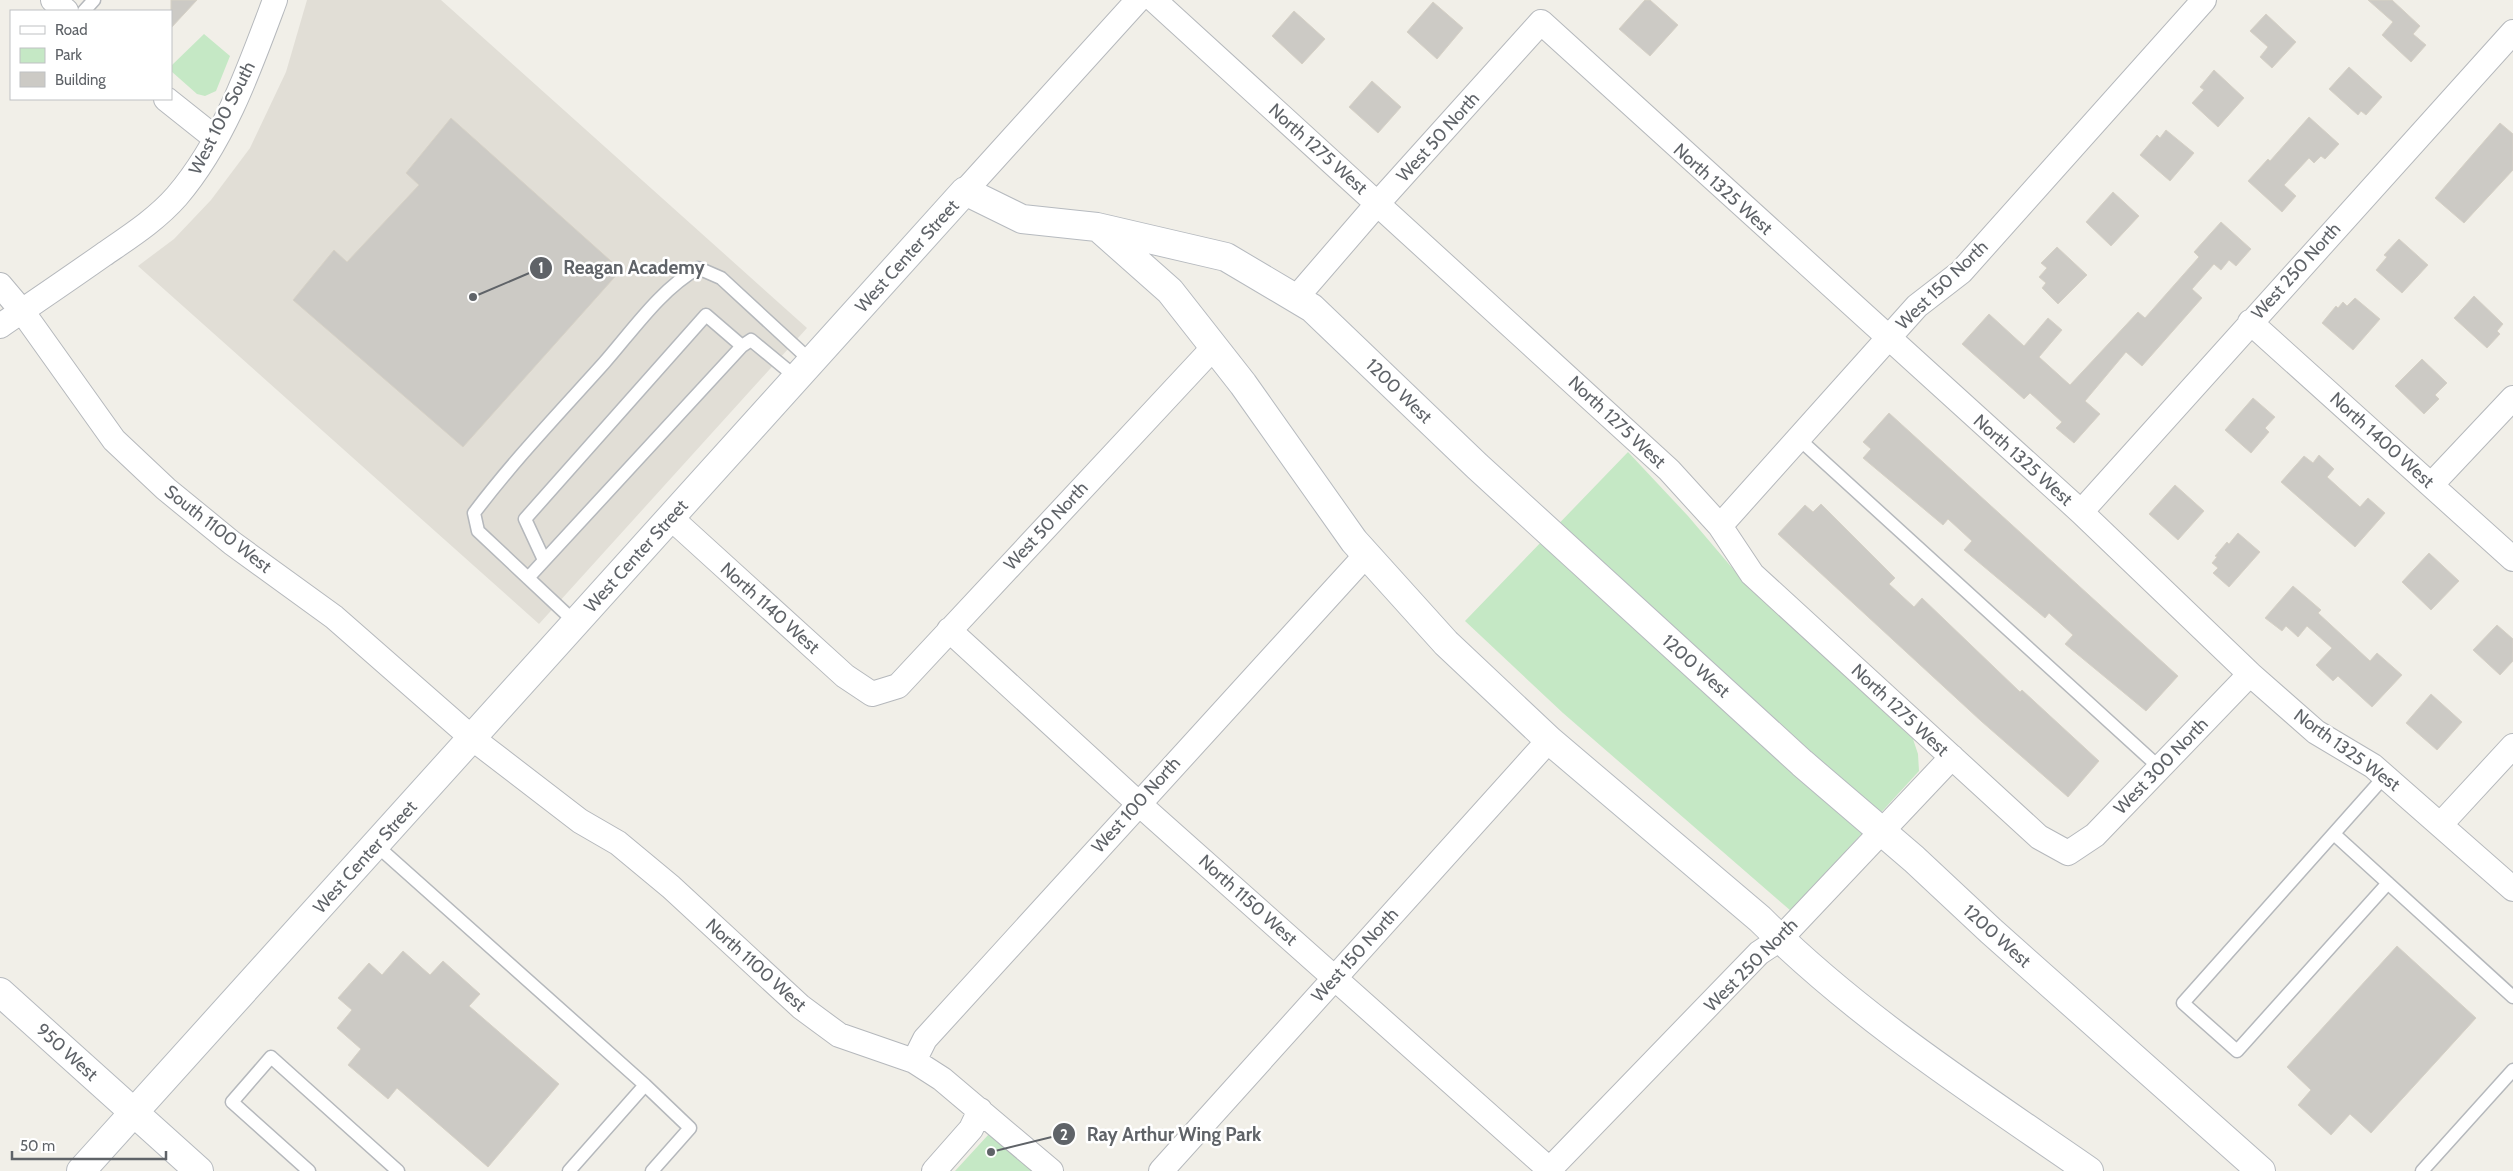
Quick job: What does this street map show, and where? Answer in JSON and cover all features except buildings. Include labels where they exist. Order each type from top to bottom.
[{"type":"street","points":[[54,0],[65,10]]},
{"type":"street","name":"West 100 South","points":[[0,326],[151,222],[187,184],[215,138],[256,52],[276,0]]},
{"type":"street","name":"West Center Street","points":[[81,1171],[1138,0]]},
{"type":"street","name":"North 1275 West","points":[[1154,0],[1669,470],[1720,526],[1752,574],[2039,837],[2068,853]]},
{"type":"street","name":"West 150 North","points":[[1720,526],[1917,306],[1961,272],[2204,0]]},
{"type":"street","name":"West 50 North","points":[[1296,298],[1378,203],[1541,22]]},
{"type":"street","name":"North 1325 West","points":[[1541,22],[1887,338],[2081,512],[2250,674],[2316,732],[2373,766],[2513,889]]},
{"type":"street","name":"West 250 North","points":[[2081,512],[2513,32]]},
{"type":"street","points":[[167,100],[215,138]]},
{"type":"street","name":"1200 West","points":[[965,191],[1022,219],[1097,226],[1226,257],[1312,308],[1477,466],[1795,756],[2260,1171]]},
{"type":"street","points":[[1097,226],[1170,291],[1243,384],[1354,541],[1446,643],[1549,740],[1752,912],[1780,939],[1889,1032],[2089,1171]]},
{"type":"street","name":"South 1100 West","points":[[0,285],[22,311],[114,440],[166,489],[232,543],[334,617],[472,738]]},
{"type":"street","name":"North 1400 West","points":[[2250,322],[2513,559]]},
{"type":"street","name":"West 50 North","points":[[872,694],[898,686],[1214,347]]},
{"type":"street","points":[[2432,484],[2513,398]]},
{"type":"street","name":"North 1140 West","points":[[671,518],[845,676],[872,694]]},
{"type":"street","name":"West 100 North","points":[[914,1061],[925,1038],[1138,802],[1366,554]]},
{"type":"street","name":"North 1150 West","points":[[949,630],[1549,1170]]},
{"type":"street","name":"West 300 North","points":[[2068,853],[2095,834],[2250,674]]},
{"type":"street","name":"North 1100 West","points":[[472,738],[580,821],[618,842],[671,887],[801,1007],[839,1035],[914,1061],[942,1079],[1051,1171]]},
{"type":"street","name":"West 150 North","points":[[1161,1171],[1549,740]]},
{"type":"street","points":[[2441,824],[2513,746]]},
{"type":"street","name":"West 250 North","points":[[1549,1170],[1759,953],[1780,939],[1952,757]]},
{"type":"street","name":"950 West","points":[[0,992],[199,1171]]},
{"type":"street","points":[[934,1171],[971,1130],[980,1110]]},
{"type":"lane","points":[[85,10],[94,0]]},
{"type":"lane","points":[[576,623],[478,531],[474,513],[497,484],[680,278],[698,268],[721,278],[805,370]]},
{"type":"lane","points":[[544,560],[525,519],[706,315],[742,346]]},
{"type":"lane","points":[[528,578],[742,346],[751,340],[805,370]]},
{"type":"lane","points":[[1798,439],[2160,768]]},
{"type":"lane","points":[[2385,776],[2183,1003],[2237,1051],[2388,883]]},
{"type":"lane","points":[[2334,834],[2513,997]]},
{"type":"lane","points":[[376,845],[645,1085],[690,1128],[652,1171]]},
{"type":"lane","points":[[309,1171],[232,1102],[271,1057],[398,1171]]},
{"type":"lane","points":[[2422,1171],[2513,1070]]},
{"type":"lane","points":[[569,1171],[645,1085]]},
{"type":"shaded area","points":[[307,0],[441,0],[807,328],[539,624],[138,266],[174,239],[211,200],[250,148],[286,72]]},
{"type":"green space","points":[[204,34],[230,56],[216,91],[205,96],[197,94],[172,72],[172,65]]},
{"type":"green space","points":[[1628,452],[1688,516],[1745,583],[1913,739],[1918,754],[1919,771],[1791,911],[1563,713],[1465,621]]},
{"type":"green space","points":[[989,1134],[1032,1171],[955,1171]]},
{"type":"place","name":"Reagan Academy","points":[[473,297]]},
{"type":"place","name":"Ray Arthur Wing Park","points":[[991,1152]]}]
